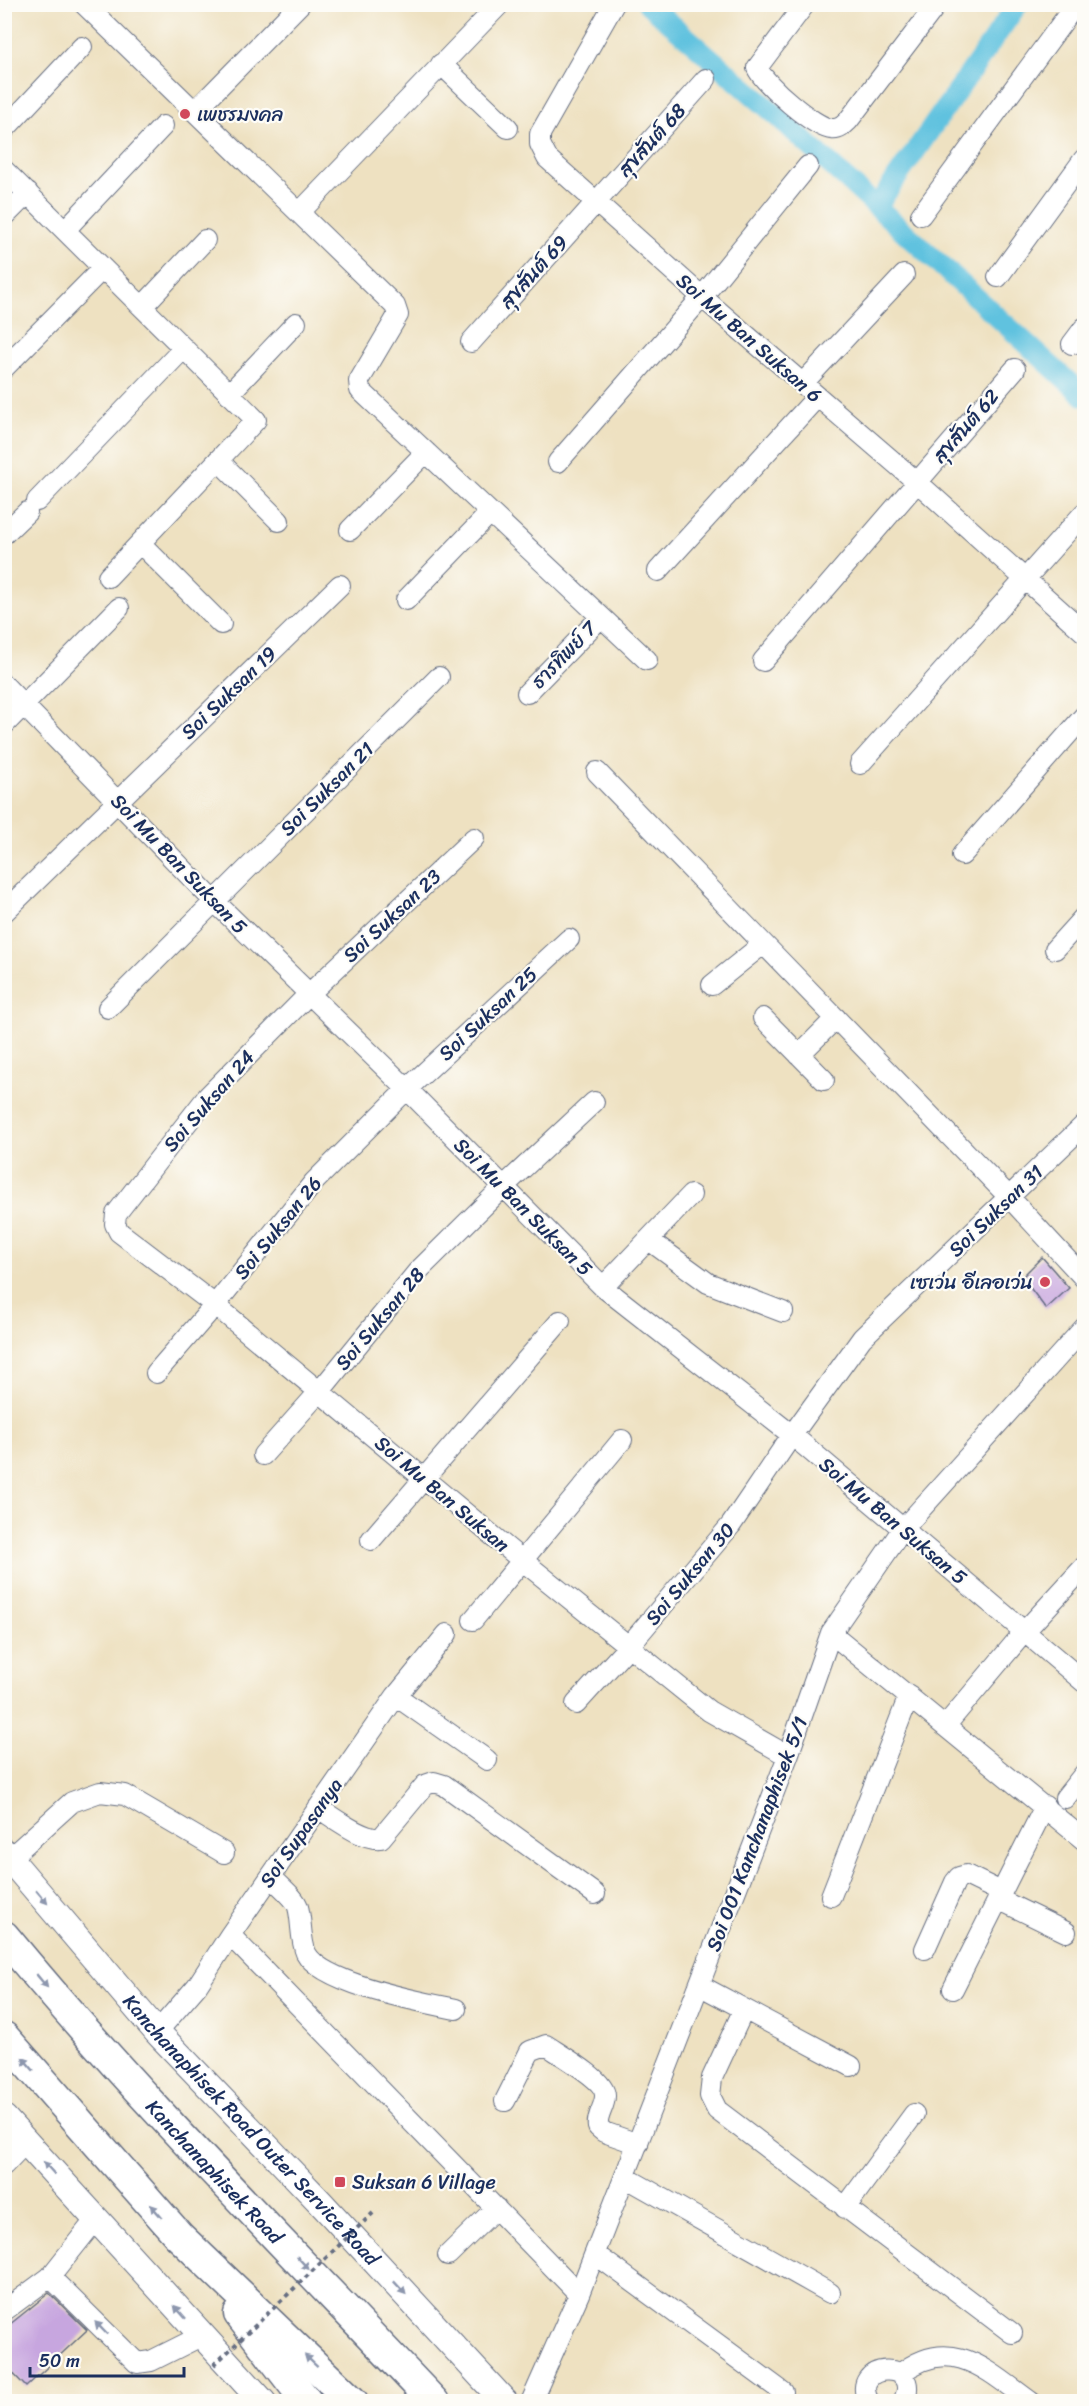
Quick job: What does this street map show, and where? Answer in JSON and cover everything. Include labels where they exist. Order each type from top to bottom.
[{"type":"highway","name":"Kanchanaphisek Road","points":[[4,1936],[44,1984],[186,2139],[434,2402]]},
{"type":"highway","points":[[4,2037],[179,2236],[307,2402]]},
{"type":"highway","points":[[179,2236],[353,2402]]},
{"type":"main road","name":"Kanchanaphisek Road Outer Service Road","points":[[7,1855],[157,2032],[320,2202],[505,2402]]},
{"type":"main road","points":[[4,2118],[263,2402]]},
{"type":"street","points":[[195,111],[300,4]]},
{"type":"street","points":[[300,213],[500,4]]},
{"type":"street","name":"Soi Mu Ban Suksan 6","points":[[614,4],[540,134],[540,144],[547,158],[702,297],[803,383],[817,398],[917,482],[1084,632]]},
{"type":"street","points":[[805,4],[757,68],[770,87],[819,124],[832,129],[842,127],[848,121],[936,4]]},
{"type":"street","points":[[921,214],[1077,4],[1084,10]]},
{"type":"street","points":[[86,5],[398,310],[398,315],[358,384],[360,390],[647,660]]},
{"type":"street","points":[[4,130],[82,47]]},
{"type":"street","points":[[441,64],[508,128]]},
{"type":"street","name":"สุขสันต์ 68","points":[[597,202],[706,79]]},
{"type":"street","points":[[65,230],[163,126]]},
{"type":"street","points":[[998,277],[1084,159]]},
{"type":"street","points":[[558,462],[702,297],[808,166]]},
{"type":"street","points":[[4,170],[256,420],[108,577]]},
{"type":"street","points":[[4,217],[28,193]]},
{"type":"street","name":"สุขสันต์ 69","points":[[471,342],[597,202]]},
{"type":"street","points":[[142,307],[205,240]]},
{"type":"street","points":[[4,368],[103,268]]},
{"type":"street","points":[[803,383],[904,275]]},
{"type":"street","points":[[229,394],[296,323]]},
{"type":"street","points":[[1072,344],[1084,328]]},
{"type":"street","points":[[4,534],[183,348]]},
{"type":"street","name":"สุขสันต์ 62","points":[[763,661],[1016,369]]},
{"type":"street","points":[[658,571],[817,398]]},
{"type":"street","points":[[350,530],[426,452]]},
{"type":"street","points":[[218,460],[279,521]]},
{"type":"street","points":[[406,600],[490,513]]},
{"type":"street","points":[[860,764],[1084,513]]},
{"type":"street","points":[[140,543],[220,624]]},
{"type":"street","name":"Soi Suksan 19","points":[[4,912],[340,585]]},
{"type":"street","points":[[4,725],[119,608]]},
{"type":"street","name":"ธารทิพย์ 7","points":[[527,693],[601,617]]},
{"type":"street","name":"Soi Suksan 21","points":[[108,1008],[439,677]]},
{"type":"street","name":"Soi Mu Ban Suksan 5","points":[[4,684],[214,900],[407,1089],[603,1287],[792,1435],[1084,1682]]},
{"type":"street","points":[[962,855],[1084,716]]},
{"type":"street","points":[[597,772],[1010,1198],[1084,1278]]},
{"type":"street","name":"Soi Suksan 23","points":[[309,994],[474,838]]},
{"type":"street","points":[[1055,949],[1084,917]]},
{"type":"street","name":"Soi Suksan 25","points":[[407,1089],[569,939]]},
{"type":"street","points":[[712,985],[763,944]]},
{"type":"street","name":"Soi Suksan 24","points":[[116,1214],[208,1096],[309,994]]},
{"type":"street","points":[[763,1018],[824,1080]]},
{"type":"street","points":[[799,1055],[836,1018]]},
{"type":"street","name":"Soi Suksan 26","points":[[156,1373],[215,1305],[314,1182],[407,1089]]},
{"type":"street","name":"Soi Suksan 28","points":[[263,1455],[320,1391],[418,1271],[594,1102]]},
{"type":"street","name":"Soi Suksan 31","points":[[792,1435],[862,1338],[1084,1125]]},
{"type":"street","points":[[603,1287],[691,1195]]},
{"type":"street","name":"Soi Mu Ban Suksan","points":[[116,1214],[115,1224],[119,1232],[215,1305],[628,1647],[709,1711],[788,1756]]},
{"type":"street","points":[[649,1240],[708,1283],[783,1312]]},
{"type":"street","points":[[371,1540],[560,1321]]},
{"type":"street","name":"Soi 001 Kanchanaphisek 5/1","points":[[531,2402],[579,2294],[638,2144],[788,1756],[831,1634],[902,1530],[1084,1328]]},
{"type":"street","name":"Soi Suksan 30","points":[[576,1704],[628,1647],[731,1525],[792,1435]]},
{"type":"street","points":[[474,1620],[622,1440]]},
{"type":"street","points":[[946,1725],[1025,1631],[1084,1567]]},
{"type":"street","name":"Soi Supasanya","points":[[157,2032],[197,1986],[396,1696],[447,1634]]},
{"type":"street","points":[[831,1634],[1084,1839]]},
{"type":"street","points":[[396,1696],[487,1760]]},
{"type":"street","points":[[831,1896],[909,1696]]},
{"type":"street","points":[[1065,1797],[1084,1774]]},
{"type":"street","points":[[318,1808],[364,1835],[375,1839],[381,1838],[425,1785],[434,1782],[444,1785],[595,1894]]},
{"type":"street","points":[[7,1855],[72,1802],[100,1792],[125,1795],[224,1853]]},
{"type":"street","points":[[953,1989],[1045,1806]]},
{"type":"street","points":[[925,1949],[955,1882],[959,1877],[966,1875],[1066,1932]]},
{"type":"street","points":[[271,1876],[297,1905],[307,1954],[328,1972],[386,1994],[456,2009]]},
{"type":"street","points":[[230,1935],[579,2294]]},
{"type":"street","points":[[699,1985],[851,2066]]},
{"type":"street","points":[[744,2009],[712,2078],[710,2096],[717,2110],[1012,2333]]},
{"type":"street","points":[[505,2102],[530,2051],[546,2045],[595,2078],[603,2088],[605,2096],[597,2120],[598,2127],[604,2132],[638,2144]]},
{"type":"street","points":[[845,2208],[914,2114]]},
{"type":"street","points":[[4,2165],[26,2142]]},
{"type":"street","points":[[625,2177],[830,2293]]},
{"type":"street","points":[[448,2255],[496,2208]]},
{"type":"street","points":[[4,2311],[50,2277],[96,2219]]},
{"type":"street","points":[[595,2254],[783,2392]]},
{"type":"street","points":[[50,2277],[137,2363],[151,2361],[201,2336]]},
{"type":"street","points":[[900,2374],[911,2365],[929,2356],[949,2355],[965,2358],[988,2371],[1031,2402]]},
{"type":"street","points":[[869,2402],[865,2391],[871,2375],[886,2369],[900,2374],[907,2385],[903,2402]]},
{"type":"path","points":[[214,2365],[373,2213]]},
{"type":"building","name":"เซเว่น อีเลอเว่น","points":[[1042,1257],[1069,1288],[1046,1309],[1022,1277]]},
{"type":"building","points":[[49,2293],[87,2330],[26,2387],[4,2364],[4,2329]]},
{"type":"waterway","points":[[648,4],[775,114],[1084,396]]},
{"type":"waterway","points":[[877,206],[1018,4]]},
{"type":"place","name":"เพชรมงคล","points":[[185,114]]},
{"type":"place","name":"เซเว่น อีเลอเว่น","points":[[1045,1282]]},
{"type":"place","name":"Suksan 6 Village","points":[[340,2182]]}]
